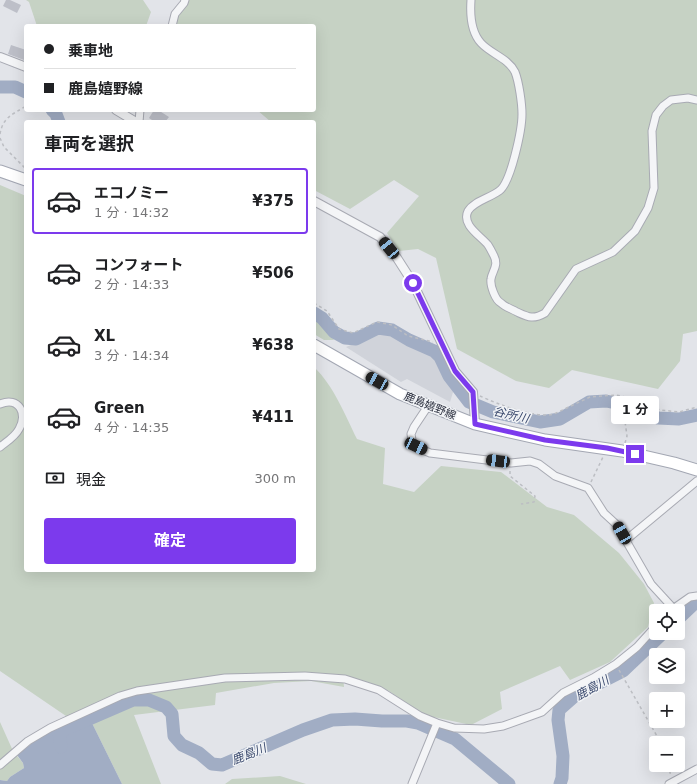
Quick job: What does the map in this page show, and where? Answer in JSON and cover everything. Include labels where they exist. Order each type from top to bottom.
[{"type":"main road","points":[[0,171],[24,179]]},
{"type":"main road","name":"鹿島嬉野線","points":[[316,346],[400,394],[475,424],[545,440],[622,451],[697,470]]},
{"type":"street","points":[[172,24],[175,14],[185,0]]},
{"type":"street","points":[[471,0],[470,14],[473,28],[481,43],[504,59],[515,72],[522,115],[516,150],[506,183],[500,191],[474,205],[468,211],[467,218],[470,228],[488,246],[495,258],[495,270],[491,283],[499,303],[529,317],[538,318],[545,314],[576,270],[613,252],[635,231],[648,208],[654,188],[652,131],[656,115],[663,106],[671,100],[688,98],[697,100]]},
{"type":"street","points":[[0,57],[24,66]]},
{"type":"street","points":[[120,112],[134,120]]},
{"type":"street","points":[[316,202],[380,237],[397,258],[413,283],[455,371],[473,392],[475,424]]},
{"type":"street","points":[[0,404],[6,402],[15,403],[21,409],[23,417],[19,429],[0,447]]},
{"type":"street","points":[[428,406],[411,434],[412,440],[416,446],[430,453],[511,463],[530,461],[539,464],[555,476],[588,488],[604,513],[618,525],[651,584],[668,604]]},
{"type":"street","points":[[626,540],[697,481]]},
{"type":"street","points":[[680,604],[690,597],[696,596]]},
{"type":"street","points":[[0,765],[28,741],[50,728],[120,696],[137,691],[225,678],[306,676],[345,679],[379,690],[420,716],[437,723],[454,728],[484,729],[504,726],[542,712],[563,693],[593,678],[616,664],[637,647],[649,634]]},
{"type":"street","points":[[412,784],[437,723]]},
{"type":"street","points":[[671,783],[697,769]]},
{"type":"path","points":[[0,134],[2,125],[7,118],[24,107]]},
{"type":"path","points":[[0,138],[4,147],[24,167]]},
{"type":"path","points":[[316,304],[327,311],[339,329],[353,333],[377,322],[392,325],[408,336],[443,345]]},
{"type":"path","points":[[473,392],[516,410],[547,416],[590,397],[616,395],[630,398],[660,410],[679,412],[697,407]]},
{"type":"path","points":[[622,451],[627,436],[624,414],[630,398]]},
{"type":"path","points":[[588,488],[607,448]]},
{"type":"path","points":[[511,463],[510,476],[535,496],[534,502],[522,504]]},
{"type":"path","points":[[616,664],[657,736]]},
{"type":"path","points":[[669,772],[671,783]]},
{"type":"shaded area","points":[[378,334],[391,334],[408,346],[435,355],[454,389],[450,402],[407,379],[401,382],[346,347]]},
{"type":"green space","points":[[26,0],[143,0],[151,12],[147,24],[36,24],[29,2]]},
{"type":"green space","points":[[189,0],[697,0],[697,331],[683,334],[680,361],[658,389],[572,370],[549,388],[516,381],[457,349],[436,258],[418,249],[399,251],[387,233],[419,196],[394,180],[350,209],[316,191],[316,120],[269,120],[259,112],[316,112],[316,24],[175,24]]},
{"type":"green space","points":[[0,185],[24,195],[24,572],[316,572],[316,369],[333,392],[357,439],[385,448],[383,484],[414,492],[441,466],[501,472],[547,507],[574,515],[619,553],[644,584],[654,603],[649,604],[648,627],[610,662],[570,680],[560,666],[500,692],[502,709],[471,725],[424,715],[389,691],[343,676],[344,687],[311,681],[274,683],[216,693],[215,705],[134,715],[161,784],[122,784],[91,721],[61,732],[59,727],[66,716],[0,671]]},
{"type":"green space","points":[[316,318],[320,321],[334,340],[324,340],[316,335]]},
{"type":"green space","points":[[0,722],[13,751],[23,763],[24,768],[10,777],[7,781],[0,780]]},
{"type":"green space","points":[[280,776],[306,784],[225,784],[232,779]]},
{"type":"water","points":[[91,721],[122,784],[0,784],[0,780],[7,781],[10,777],[24,768],[23,763],[17,755],[40,737],[59,727],[62,732]]},
{"type":"building","points":[[6,0],[10,0],[21,5],[17,13],[3,6]]},
{"type":"building","points":[[11,45],[24,49],[24,60],[8,54]]},
{"type":"building","points":[[153,112],[161,112],[169,117],[167,120],[152,120],[149,118]]},
{"type":"waterway","name":"谷所川","points":[[0,87],[15,87],[24,91]]},
{"type":"waterway","name":"谷所川","points":[[54,112],[58,120]]},
{"type":"waterway","name":"谷所川","points":[[316,314],[322,318],[334,332],[345,338],[356,339],[378,328],[392,330],[409,340],[434,351],[440,357],[449,376],[469,402],[493,412],[540,422],[560,419],[589,402],[606,401],[631,406],[658,418],[679,419],[697,415]]},
{"type":"waterway","name":"鹿島川","points":[[685,612],[697,601]]},
{"type":"waterway","name":"鹿島川","points":[[560,784],[562,778],[563,756],[558,720],[559,710],[576,695],[623,671],[656,640]]},
{"type":"waterway","name":"鹿島川","points":[[61,747],[59,732],[133,700],[149,700],[166,707],[172,714],[174,736],[182,745],[199,753],[212,764],[222,765],[303,730],[332,720],[355,719],[407,721],[418,723],[455,739],[509,784]]},
{"type":"route","points":[[413,283],[455,371],[473,392],[475,424],[545,440],[607,448],[635,454]]}]
